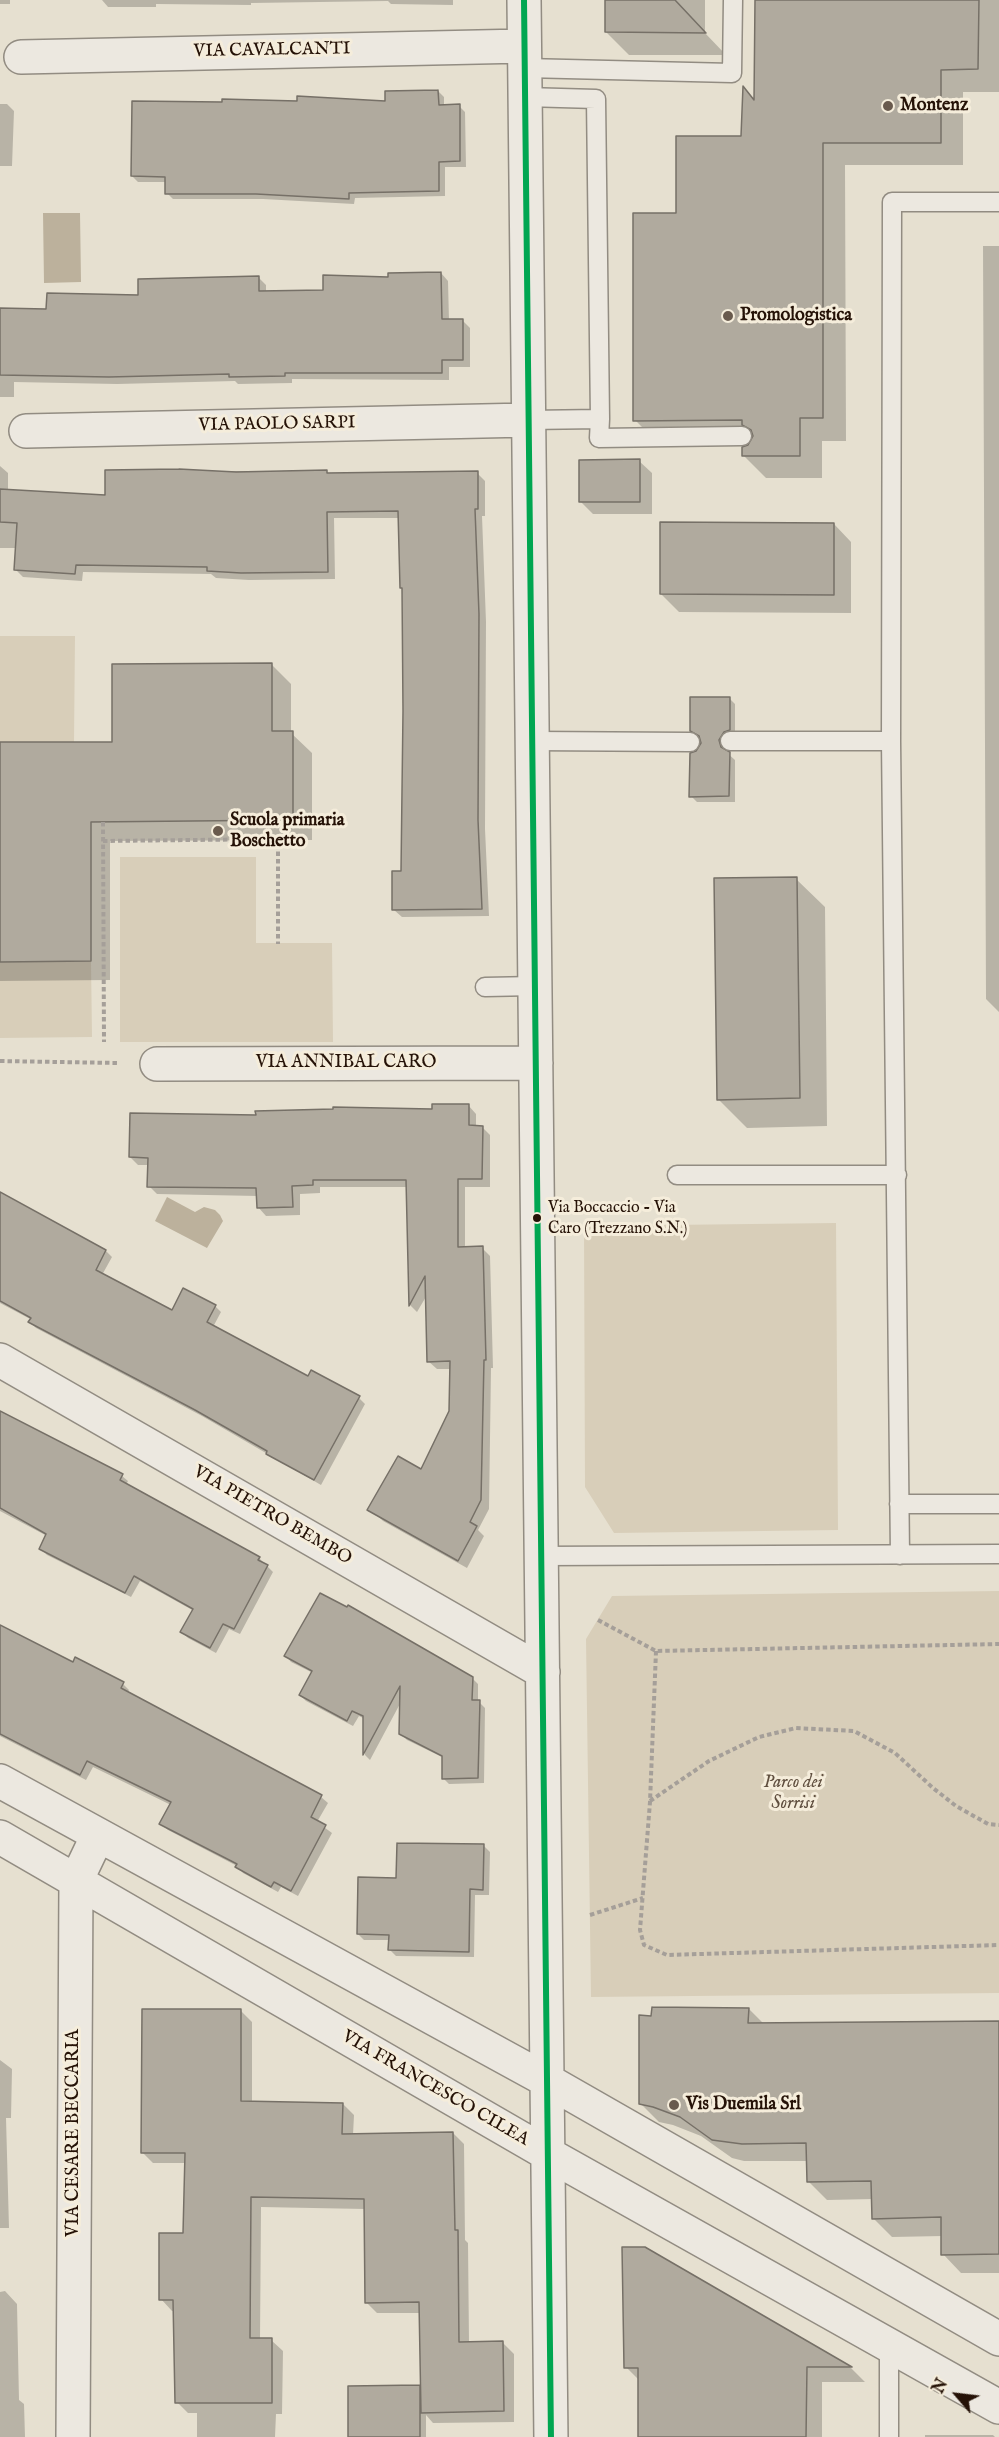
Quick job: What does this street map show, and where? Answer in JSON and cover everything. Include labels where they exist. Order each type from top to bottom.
[{"type":"street","points":[[524,0],[551,2437]]},
{"type":"street","name":"VIA CAVALCANTI","points":[[21,57],[525,70]]},
{"type":"street","name":"VIA PAOLO SARPI","points":[[26,430],[528,420]]},
{"type":"street","name":"VIA ANNIBAL CARO","points":[[157,1064],[536,1063]]},
{"type":"street","name":"VIA PIETRO BEMBO","points":[[0,1360],[543,1672]]},
{"type":"street","points":[[0,1782],[548,2081],[999,2339]]},
{"type":"street","name":"VIA CESARE BECCARIA","points":[[73,2437],[76,1881],[98,1835]]},
{"type":"street","name":"VIA FRANCESCO CILEA","points":[[0,1837],[548,2154],[999,2407]]},
{"type":"lane","points":[[525,70],[732,73],[733,0]]},
{"type":"lane","points":[[525,70],[596,99],[600,438],[742,436]]},
{"type":"lane","points":[[900,1555],[891,741],[891,202],[999,202]]},
{"type":"lane","points":[[528,420],[600,419]]},
{"type":"lane","points":[[532,741],[690,742]]},
{"type":"lane","points":[[730,741],[891,741]]},
{"type":"lane","points":[[485,987],[535,986]]},
{"type":"lane","points":[[677,1175],[897,1175]]},
{"type":"lane","points":[[899,1504],[999,1504]]},
{"type":"lane","points":[[542,1556],[999,1554]]},
{"type":"lane","points":[[889,2344],[889,2437]]},
{"type":"path","points":[[103,822],[104,1042]]},
{"type":"path","points":[[103,841],[278,839],[278,944]]},
{"type":"path","points":[[0,1060],[157,1064]]},
{"type":"path","points":[[598,1620],[656,1651],[999,1644]]},
{"type":"path","points":[[656,1651],[650,1802],[640,1930],[644,1945],[668,1955],[999,1945]]},
{"type":"path","points":[[650,1802],[709,1761],[759,1737],[796,1728],[854,1731],[895,1753],[956,1806],[988,1824],[999,1825]]},
{"type":"path","points":[[590,1916],[643,1898]]},
{"type":"green space","points":[[0,636],[75,636],[74,742],[0,742]]},
{"type":"green space","points":[[120,857],[256,857],[256,943],[332,943],[333,1042],[120,1042]]},
{"type":"green space","points":[[91,961],[92,1037],[0,1038],[0,962]]},
{"type":"green space","points":[[836,1223],[838,1530],[614,1533],[585,1487],[584,1226]]},
{"type":"green space","name":"Parco dei Sorrisi","points":[[999,1591],[999,1993],[591,1997],[586,1639],[612,1596]]},
{"type":"shaded area","points":[[43,213],[80,213],[81,282],[44,283]]},
{"type":"shaded area","points":[[167,1197],[195,1212],[204,1207],[215,1210],[220,1215],[223,1221],[207,1248],[155,1221]]},
{"type":"building","points":[[605,0],[675,0],[706,33],[605,32]]},
{"type":"building","points":[[755,0],[979,0],[978,69],[941,70],[941,143],[823,143],[823,418],[800,418],[800,456],[742,456],[742,447],[748,445],[753,436],[751,430],[742,425],[742,420],[633,421],[633,213],[676,213],[676,136],[741,136],[743,86],[754,100]]},
{"type":"building","points":[[438,90],[439,105],[460,104],[460,161],[439,162],[439,191],[349,193],[349,199],[256,194],[165,194],[165,177],[131,176],[132,101],[222,102],[222,99],[297,101],[297,96],[385,101],[385,91]]},
{"type":"building","points":[[441,272],[442,319],[463,319],[463,360],[442,360],[442,373],[285,373],[285,376],[229,377],[229,374],[109,377],[0,375],[0,308],[46,309],[47,293],[138,295],[138,279],[259,276],[259,291],[323,290],[323,275],[388,277],[388,273]]},
{"type":"building","points":[[640,459],[640,502],[579,502],[579,460]]},
{"type":"building","points":[[179,469],[236,472],[327,470],[327,473],[478,471],[478,509],[475,509],[479,614],[478,820],[482,909],[392,910],[392,871],[401,871],[402,588],[400,588],[398,511],[327,512],[328,572],[241,573],[207,571],[207,567],[76,565],[75,574],[14,570],[17,523],[0,522],[0,489],[105,495],[105,470]]},
{"type":"building","points":[[660,522],[834,523],[834,595],[660,594]]},
{"type":"building","points":[[272,663],[272,731],[293,731],[293,820],[91,822],[91,961],[0,962],[0,742],[112,742],[112,664]]},
{"type":"building","points":[[690,697],[730,697],[730,730],[724,732],[719,740],[721,747],[730,752],[729,796],[689,797],[690,753],[696,751],[701,743],[699,736],[690,731]]},
{"type":"building","points":[[797,877],[800,1098],[717,1100],[714,878]]},
{"type":"building","points":[[432,1104],[469,1104],[469,1125],[483,1126],[482,1179],[458,1179],[458,1247],[483,1246],[486,1360],[484,1360],[481,1500],[470,1522],[477,1526],[458,1561],[367,1510],[398,1456],[421,1469],[449,1411],[450,1361],[427,1362],[425,1276],[409,1306],[406,1180],[313,1180],[313,1185],[292,1186],[293,1207],[257,1208],[256,1188],[147,1187],[148,1158],[129,1157],[130,1113],[256,1115],[255,1111],[333,1109],[333,1107],[432,1109]]},
{"type":"building","points":[[0,1192],[106,1250],[96,1270],[172,1310],[183,1288],[216,1305],[207,1322],[308,1376],[311,1370],[360,1396],[314,1480],[266,1454],[267,1451],[195,1410],[28,1322],[31,1318],[0,1301]]},
{"type":"building","points":[[0,1411],[123,1474],[120,1480],[260,1557],[258,1560],[268,1565],[234,1629],[223,1624],[210,1648],[180,1632],[193,1609],[134,1576],[125,1593],[39,1549],[46,1534],[0,1508]]},
{"type":"building","points":[[320,1593],[347,1607],[348,1605],[473,1677],[472,1700],[480,1700],[478,1778],[442,1779],[442,1756],[399,1734],[400,1686],[363,1755],[363,1716],[352,1711],[347,1721],[299,1695],[312,1671],[284,1656]]},
{"type":"building","points":[[0,1625],[73,1662],[75,1657],[124,1682],[121,1688],[322,1795],[311,1817],[326,1825],[291,1891],[274,1882],[271,1887],[235,1867],[237,1864],[159,1824],[171,1802],[87,1761],[80,1775],[0,1734]]},
{"type":"building","points":[[397,1843],[484,1844],[483,1890],[470,1889],[469,1952],[388,1950],[389,1935],[357,1934],[358,1877],[396,1878]]},
{"type":"building","points":[[652,2007],[749,2008],[748,2023],[999,2021],[999,2254],[941,2255],[941,2217],[872,2219],[871,2181],[807,2182],[806,2143],[742,2144],[712,2140],[680,2117],[639,2104],[639,2015],[651,2016]]},
{"type":"building","points":[[142,2009],[241,2009],[241,2101],[343,2103],[342,2134],[453,2132],[455,2230],[458,2230],[459,2342],[503,2341],[504,2411],[421,2413],[419,2302],[365,2303],[364,2199],[251,2197],[250,2338],[272,2338],[272,2403],[175,2403],[173,2300],[159,2300],[159,2233],[183,2233],[185,2153],[141,2153]]},
{"type":"building","points":[[622,2247],[645,2247],[852,2367],[807,2367],[806,2437],[638,2437],[638,2368],[624,2368]]},
{"type":"building","points":[[420,2385],[420,2437],[348,2437],[348,2386]]},
{"type":"transit line","points":[[524,0],[551,2437]]},
{"type":"place","name":"Montenz","points":[[888,106]]},
{"type":"place","name":"Promologistica","points":[[728,316]]},
{"type":"place","name":"Scuola primaria Boschetto","points":[[218,831]]},
{"type":"place","name":"Via Boccaccio - Via Caro (Trezzano S.N.)","points":[[537,1218]]},
{"type":"place","name":"Vis Duemila Srl","points":[[674,2105]]}]
